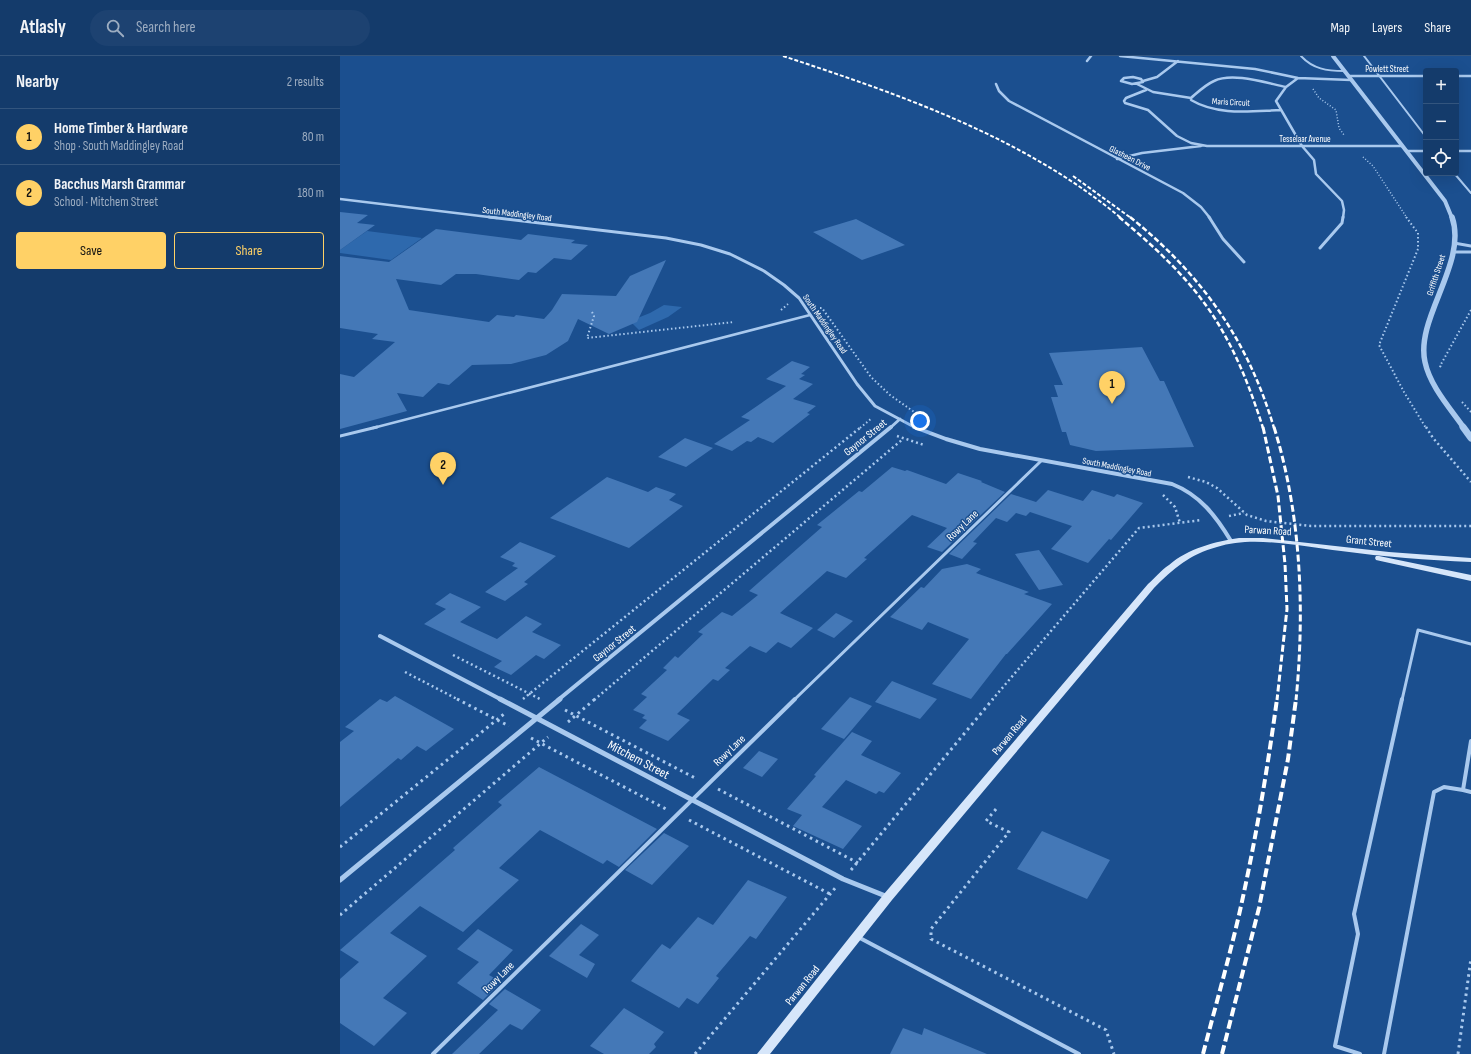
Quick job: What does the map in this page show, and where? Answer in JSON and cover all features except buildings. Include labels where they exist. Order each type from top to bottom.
[{"type":"main road","name":"Parwan Road","points":[[763,1054],[888,897],[1161,575],[1192,554],[1212,545],[1231,541],[1266,540],[1333,548]]},
{"type":"main road","name":"Grant Street","points":[[1333,548],[1415,557],[1471,560]]},
{"type":"main road","name":"Grant Street","points":[[1333,548],[1471,578]]},
{"type":"street","points":[[1088,61],[1091,56]]},
{"type":"street","name":"Powlett Street","points":[[1120,56],[1255,69],[1298,78],[1423,76]]},
{"type":"street","name":"Griffith Street","points":[[1333,56],[1445,201],[1454,222],[1454,243],[1451,262],[1423,339],[1425,362],[1430,376],[1471,438]]},
{"type":"street","points":[[1143,81],[1133,77],[1121,79],[1127,84],[1137,84],[1157,77],[1178,61]]},
{"type":"street","points":[[1459,76],[1471,76]]},
{"type":"street","name":"Maris Circuit","points":[[1280,110],[1221,111],[1201,106],[1191,100],[1191,98],[1212,82],[1224,78],[1239,79],[1286,88]]},
{"type":"street","points":[[1298,78],[1286,88],[1276,102],[1302,146],[1314,160],[1316,174],[1340,198],[1344,210],[1342,223],[1320,248]]},
{"type":"street","name":"Glasheen Drive","points":[[996,84],[999,91],[1009,101],[1183,193],[1193,200],[1209,216],[1223,239],[1244,262]]},
{"type":"street","points":[[1137,84],[1146,90],[1191,98]]},
{"type":"street","name":"Tesselaar Avenue","points":[[1146,90],[1126,98],[1124,101],[1125,103],[1148,110],[1177,136],[1190,143],[1207,146]]},
{"type":"street","name":"Tesselaar Avenue","points":[[1117,159],[1142,153],[1207,146],[1352,147],[1423,151]]},
{"type":"street","points":[[1459,151],[1471,151]]},
{"type":"street","name":"South Maddingley Road","points":[[340,199],[619,232],[704,245],[764,270],[796,294],[805,310],[821,328],[855,381],[876,407],[939,437],[973,447],[1175,486],[1187,491],[1199,500],[1216,519],[1231,541]]},
{"type":"street","points":[[1454,243],[1471,246]]},
{"type":"street","points":[[1452,252],[1471,252]]},
{"type":"street","name":"Griffith Street","points":[[1442,394],[1471,432]]},
{"type":"street","name":"Gaynor Street","points":[[340,880],[900,419]]},
{"type":"street","name":"Mitchem Street","points":[[380,636],[843,879],[888,897]]},
{"type":"lane","points":[[1301,56],[1313,66],[1324,70],[1344,71]]},
{"type":"lane","points":[[1364,56],[1423,133]]},
{"type":"lane","points":[[1457,176],[1471,193]]},
{"type":"lane","points":[[340,436],[810,315]]},
{"type":"lane","name":"Rowy Lane","points":[[433,1054],[691,799],[1041,461]]},
{"type":"lane","points":[[1360,1054],[1335,1046],[1358,934],[1354,914],[1418,630],[1471,644]]},
{"type":"lane","points":[[1463,790],[1471,741]]},
{"type":"lane","points":[[1384,1054],[1434,792],[1437,788],[1445,786],[1471,792]]},
{"type":"lane","points":[[856,937],[1079,1054]]},
{"type":"path","points":[[1312,86],[1319,98],[1336,110],[1339,128],[1352,147],[1373,166],[1390,194],[1418,233],[1418,249],[1379,345],[1404,392],[1433,438],[1471,482]]},
{"type":"path","points":[[777,312],[788,304],[800,318]]},
{"type":"path","points":[[805,310],[822,308],[871,377],[890,395],[920,416]]},
{"type":"path","points":[[1440,366],[1471,310]]},
{"type":"path","points":[[592,312],[594,316],[587,338],[741,321]]},
{"type":"path","points":[[868,412],[872,418],[886,431],[903,439],[926,446]]},
{"type":"path","points":[[340,847],[691,562],[872,418]]},
{"type":"path","points":[[340,915],[541,743],[903,439]]},
{"type":"path","points":[[1184,476],[1206,482],[1217,488],[1244,513],[1266,522],[1311,526],[1471,526]]},
{"type":"path","points":[[1162,494],[1175,507],[1180,523]]},
{"type":"path","points":[[695,1054],[858,863],[1039,644],[1139,528],[1216,519],[1244,513]]},
{"type":"path","points":[[453,655],[529,694],[576,715],[858,863]]},
{"type":"path","points":[[405,672],[830,894]]},
{"type":"path","points":[[996,809],[986,821],[1009,832],[931,929],[932,939],[1106,1030],[1114,1054]]},
{"type":"path","points":[[1458,1054],[1471,958]]},
{"type":"shaded area","points":[[367,231],[422,238],[391,260],[340,253],[340,250]]},
{"type":"shaded area","points":[[664,305],[682,307],[668,317],[639,330],[630,321],[650,313]]},
{"type":"railway","points":[[783,56],[872,86],[960,121],[1003,141],[1044,164],[1083,189],[1121,218]]},
{"type":"railway","points":[[1073,176],[1131,218]]},
{"type":"railway","points":[[1119,217],[1154,247],[1186,280],[1215,318],[1239,363],[1263,428]]},
{"type":"railway","points":[[1130,217],[1156,239],[1179,262],[1219,311],[1251,366],[1274,428]]},
{"type":"railway","points":[[1263,427],[1278,496],[1285,564],[1287,609],[1277,700]]},
{"type":"railway","points":[[1274,427],[1290,494],[1298,562],[1300,631],[1296,700]]},
{"type":"railway","points":[[1203,1054],[1245,888],[1260,808],[1277,699]]},
{"type":"railway","points":[[1222,1054],[1259,908],[1288,759],[1296,699]]},
{"type":"place","name":"Home Timber & Hardware","points":[[1112,404]]},
{"type":"place","name":"Bacchus Marsh Grammar","points":[[443,485]]}]
